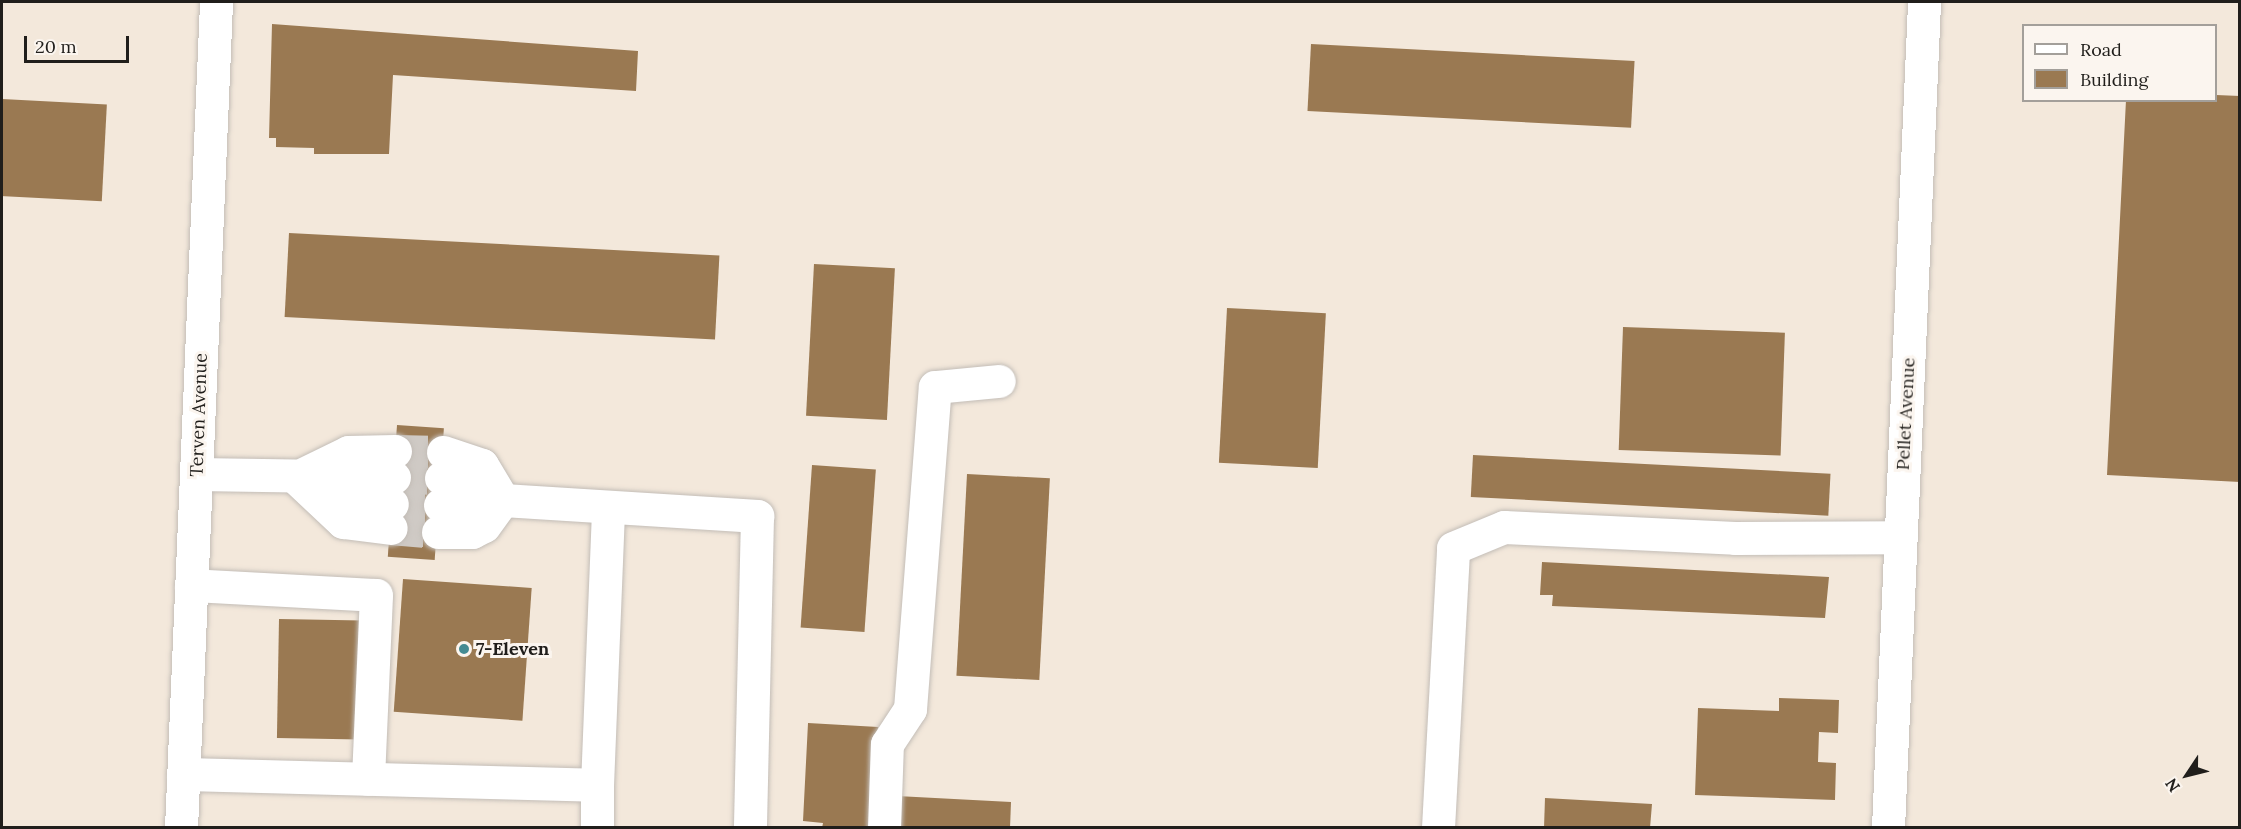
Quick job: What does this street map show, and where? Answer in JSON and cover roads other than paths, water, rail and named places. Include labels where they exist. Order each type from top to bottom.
[{"type":"street","name":"Terven Avenue","points":[[181,828],[216,2]]},
{"type":"street","name":"Pellet Avenue","points":[[1888,828],[1924,2]]},
{"type":"street","points":[[884,828],[887,744],[910,709],[935,387],[999,381]]},
{"type":"street","points":[[196,474],[295,477],[393,490],[343,522],[295,477]]},
{"type":"street","points":[[503,500],[484,526],[472,532],[440,492],[475,481],[503,500],[758,516],[750,828]]},
{"type":"street","points":[[597,828],[608,507]]},
{"type":"street","points":[[1438,828],[1453,548],[1504,527],[1735,538],[1900,537]]},
{"type":"street","points":[[191,585],[376,595],[368,779]]},
{"type":"street","points":[[183,774],[597,785]]},
{"type":"tunnel","points":[[395,451],[443,452]]},
{"type":"tunnel","points":[[394,477],[441,478]]},
{"type":"tunnel","points":[[392,504],[440,505]]},
{"type":"tunnel","points":[[391,528],[438,532]]},
{"type":"place","name":"7-Eleven","points":[[464,649]]}]
